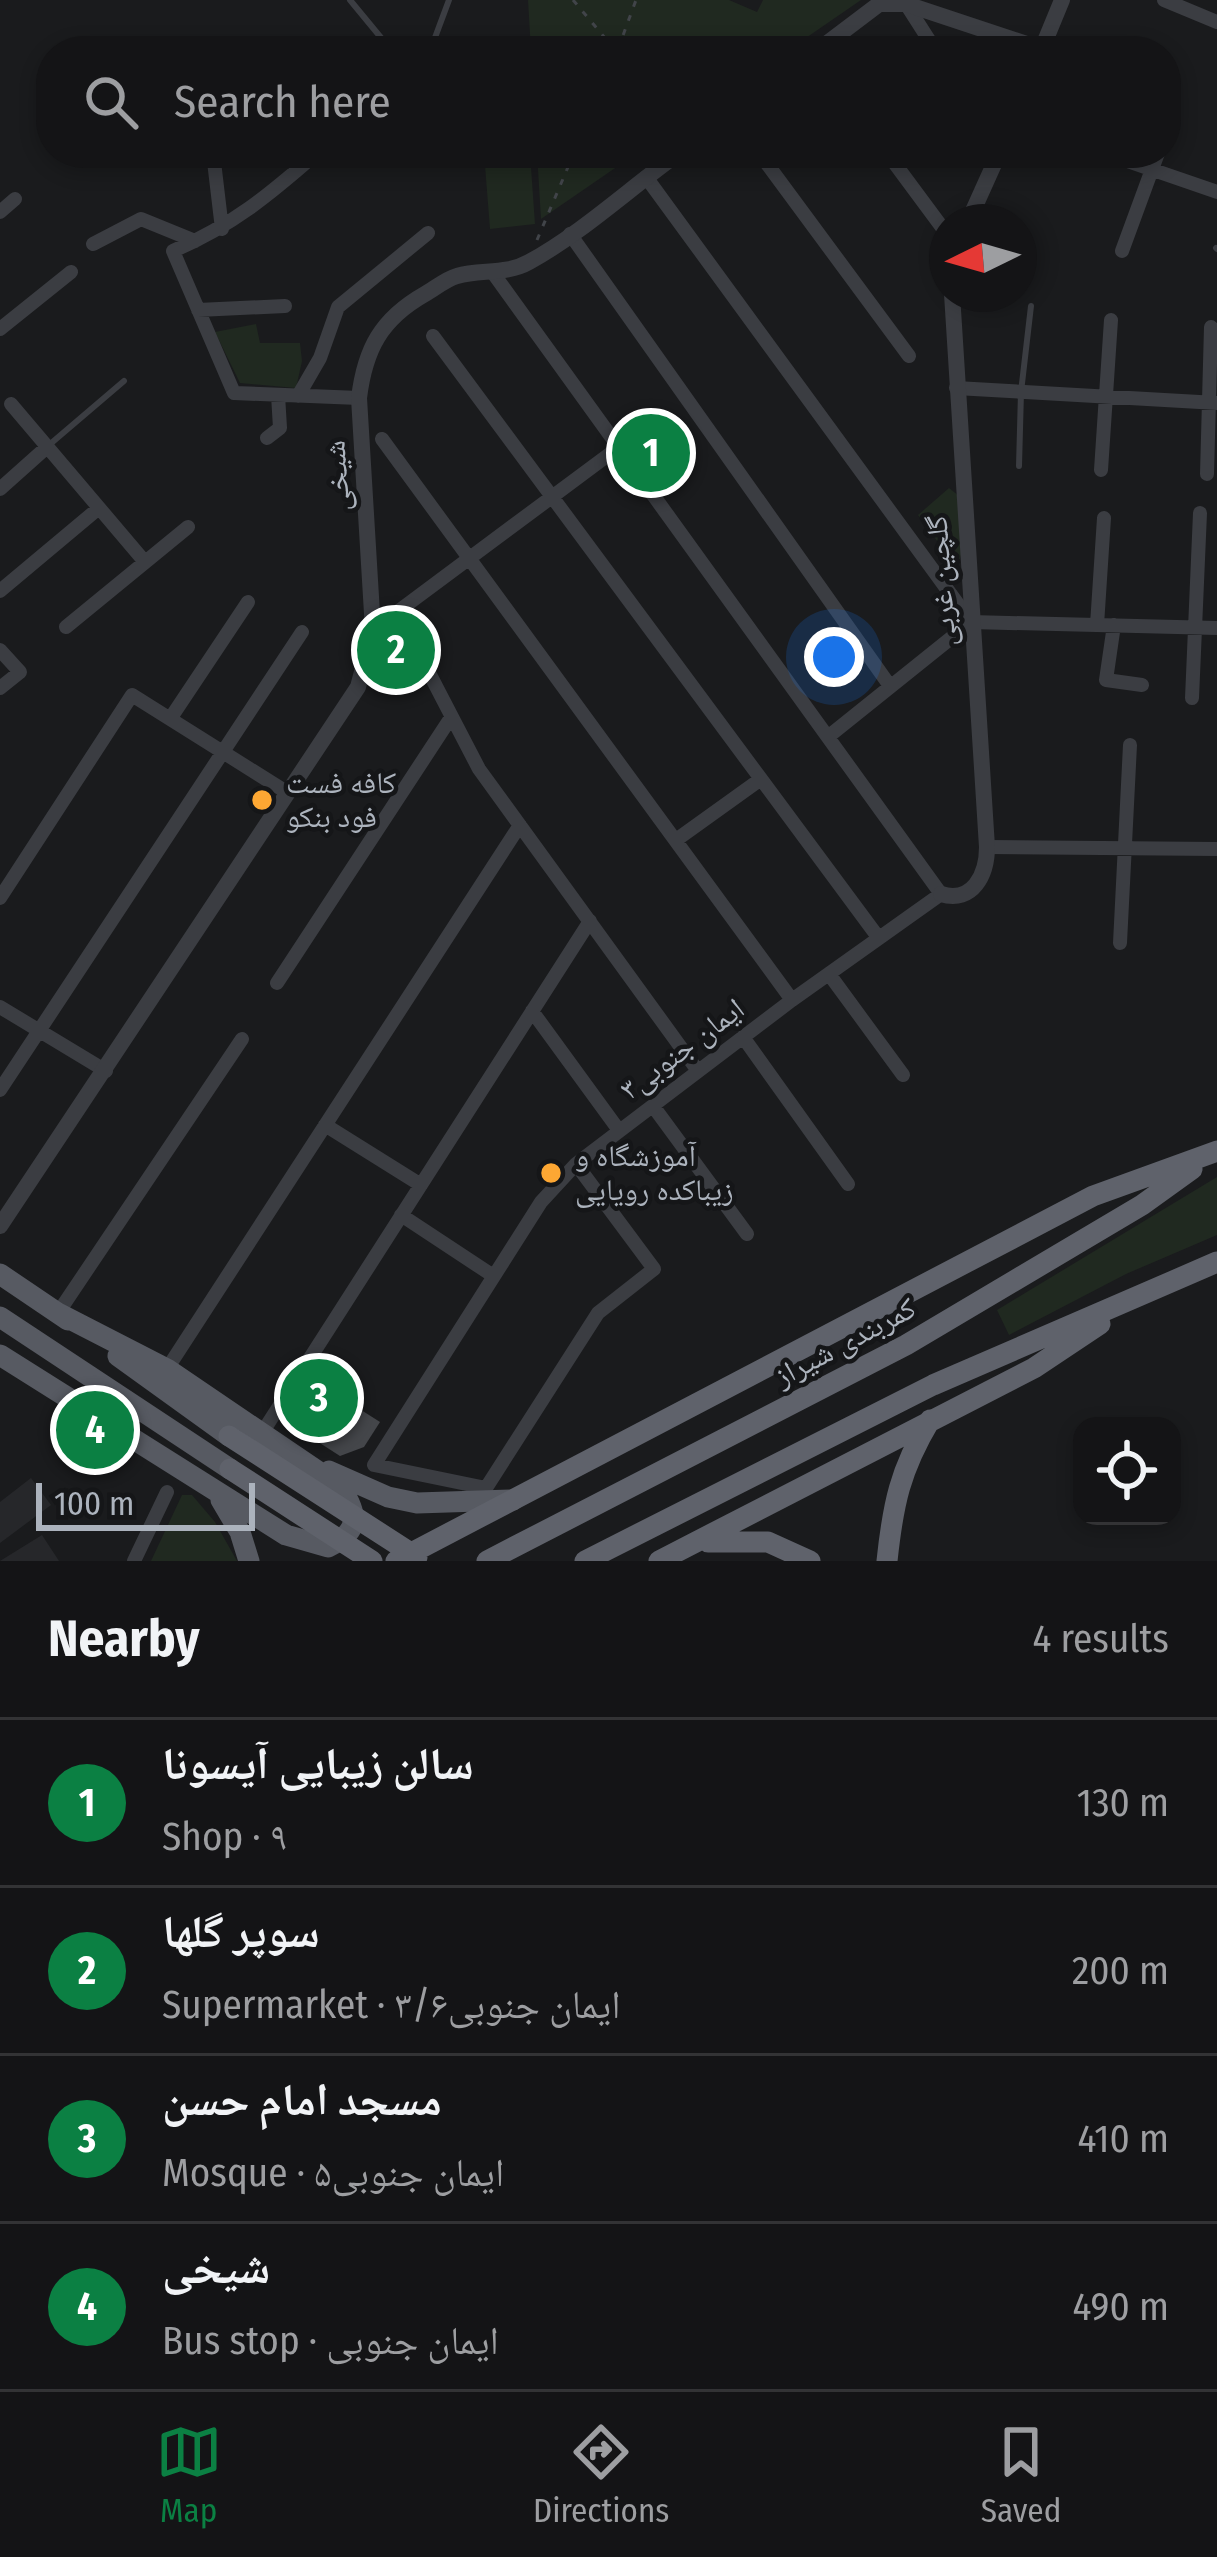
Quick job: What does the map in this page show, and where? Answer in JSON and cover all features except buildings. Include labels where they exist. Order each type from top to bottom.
[{"type":"highway","points":[[396,1561],[1093,1196],[1217,1151]]},
{"type":"highway","name":"کمربندی شیراز","points":[[487,1561],[906,1345],[1142,1205],[1217,1151]]},
{"type":"highway","points":[[585,1561],[933,1385],[1217,1262]]},
{"type":"highway","points":[[659,1561],[1034,1369],[1145,1293]]},
{"type":"highway","points":[[887,1561],[893,1500],[908,1457],[931,1419]]},
{"type":"highway","points":[[229,1436],[423,1561]]},
{"type":"highway","points":[[230,1469],[372,1561]]},
{"type":"highway","points":[[695,1544],[724,1539],[768,1542],[810,1561]]},
{"type":"main road","points":[[0,1274],[229,1436]]},
{"type":"main road","points":[[0,1355],[286,1535],[328,1547],[347,1538],[354,1524],[352,1505],[341,1487],[166,1369],[58,1313]]},
{"type":"main road","points":[[0,1317],[230,1469]]},
{"type":"main road","points":[[301,1459],[388,1497],[417,1503],[514,1500]]},
{"type":"main road","points":[[218,1494],[240,1532],[249,1561]]},
{"type":"street","points":[[1047,36],[1062,0]]},
{"type":"street","points":[[1164,0],[1217,22]]},
{"type":"street","points":[[836,36],[878,4],[906,4],[1000,36]]},
{"type":"street","points":[[906,4],[926,36]]},
{"type":"street","points":[[215,168],[222,230]]},
{"type":"street","points":[[300,168],[222,230],[172,251],[234,393],[359,398]]},
{"type":"street","name":"شیخی","points":[[0,1226],[358,687],[373,631],[359,398],[363,364],[375,336],[391,317],[457,276],[526,264],[658,168]]},
{"type":"street","points":[[770,168],[909,356]]},
{"type":"street","points":[[898,168],[929,210]]},
{"type":"street","points":[[976,204],[992,168]]},
{"type":"street","points":[[1148,168],[1217,191]]},
{"type":"street","points":[[1122,251],[1151,169]]},
{"type":"street","points":[[646,177],[971,622]]},
{"type":"street","points":[[0,212],[15,199]]},
{"type":"street","points":[[93,244],[141,219],[195,242]]},
{"type":"street","points":[[298,396],[320,358],[338,307],[428,233]]},
{"type":"street","points":[[569,234],[890,686]]},
{"type":"street","points":[[0,329],[71,272]]},
{"type":"street","points":[[493,273],[941,894],[968,895],[987,855],[1217,849]]},
{"type":"street","points":[[198,310],[285,306]]},
{"type":"street","name":"گلچین غربی","points":[[953,312],[987,855]]},
{"type":"street","points":[[1101,470],[1111,320]]},
{"type":"street","points":[[1207,474],[1213,402],[1210,327]]},
{"type":"street","points":[[433,336],[878,938]]},
{"type":"street","points":[[956,388],[1213,402]]},
{"type":"street","points":[[268,438],[280,428],[278,395]]},
{"type":"street","points":[[11,404],[145,562]]},
{"type":"street","points":[[382,440],[792,1000]]},
{"type":"street","points":[[0,489],[47,447]]},
{"type":"street","points":[[373,631],[619,447]]},
{"type":"street","points":[[0,591],[99,508]]},
{"type":"street","points":[[1192,698],[1200,513]]},
{"type":"street","points":[[1104,518],[1106,680],[1142,685]]},
{"type":"street","points":[[66,627],[188,527]]},
{"type":"street","points":[[170,719],[248,602]]},
{"type":"street","points":[[829,736],[971,622],[1217,628]]},
{"type":"street","points":[[373,631],[412,640],[479,769],[698,1071]]},
{"type":"street","points":[[0,1090],[302,632]]},
{"type":"street","points":[[0,650],[20,672],[0,688]]},
{"type":"street","points":[[0,898],[132,695],[288,794]]},
{"type":"street","points":[[277,982],[450,718]]},
{"type":"street","points":[[1120,943],[1130,745]]},
{"type":"street","points":[[676,840],[761,779]]},
{"type":"street","points":[[166,1369],[520,825]]},
{"type":"street","name":"ایمان جنوبی۳","points":[[577,1164],[654,1269],[598,1313],[486,1488],[374,1466],[541,1202],[577,1164],[618,1129],[941,894]]},
{"type":"street","points":[[262,1433],[590,921]]},
{"type":"street","points":[[829,974],[903,1075]]},
{"type":"street","points":[[0,1007],[106,1072]]},
{"type":"street","points":[[532,1011],[618,1129]]},
{"type":"street","points":[[743,1037],[848,1184]]},
{"type":"street","points":[[58,1313],[242,1039]]},
{"type":"street","points":[[653,1106],[747,1234]]},
{"type":"street","points":[[325,1125],[421,1185]]},
{"type":"street","points":[[401,1215],[492,1275]]},
{"type":"street","points":[[134,1561],[167,1492]]},
{"type":"lane","points":[[350,0],[380,36]]},
{"type":"lane","points":[[436,36],[449,0]]},
{"type":"lane","points":[[1019,466],[1029,312]]},
{"type":"lane","points":[[47,447],[124,381]]},
{"type":"path","points":[[573,0],[603,36]]},
{"type":"path","points":[[622,36],[636,0]]},
{"type":"path","points":[[526,264],[568,168]]},
{"type":"shaded area","points":[[528,0],[729,0],[757,12],[763,0],[861,0],[809,36],[530,36]]},
{"type":"shaded area","points":[[485,168],[531,168],[535,224],[490,229]]},
{"type":"shaded area","points":[[538,168],[615,168],[541,219]]},
{"type":"shaded area","points":[[256,324],[260,343],[300,343],[296,388],[240,383],[215,332]]},
{"type":"shaded area","points":[[949,488],[959,496],[964,545],[957,568],[918,515]]},
{"type":"shaded area","points":[[1217,1177],[1217,1235],[1126,1274],[1009,1335],[997,1310]]},
{"type":"shaded area","points":[[31,1478],[51,1505],[0,1543],[0,1502]]},
{"type":"shaded area","points":[[182,1495],[192,1495],[215,1522],[237,1561],[151,1561]]},
{"type":"shaded area","points":[[42,1535],[59,1561],[0,1561]]},
{"type":"place","name":"سالن زیبایی آیسونا","points":[[651,453]]},
{"type":"place","name":"سوپر گلها","points":[[396,650]]},
{"type":"place","name":"کافه فست فود بنکو","points":[[262,800]]},
{"type":"place","name":"آموزشگاه و زیباکده رویایی","points":[[551,1173]]},
{"type":"place","name":"مسجد امام حسن","points":[[319,1398]]},
{"type":"place","name":"شیخی","points":[[95,1430]]}]
